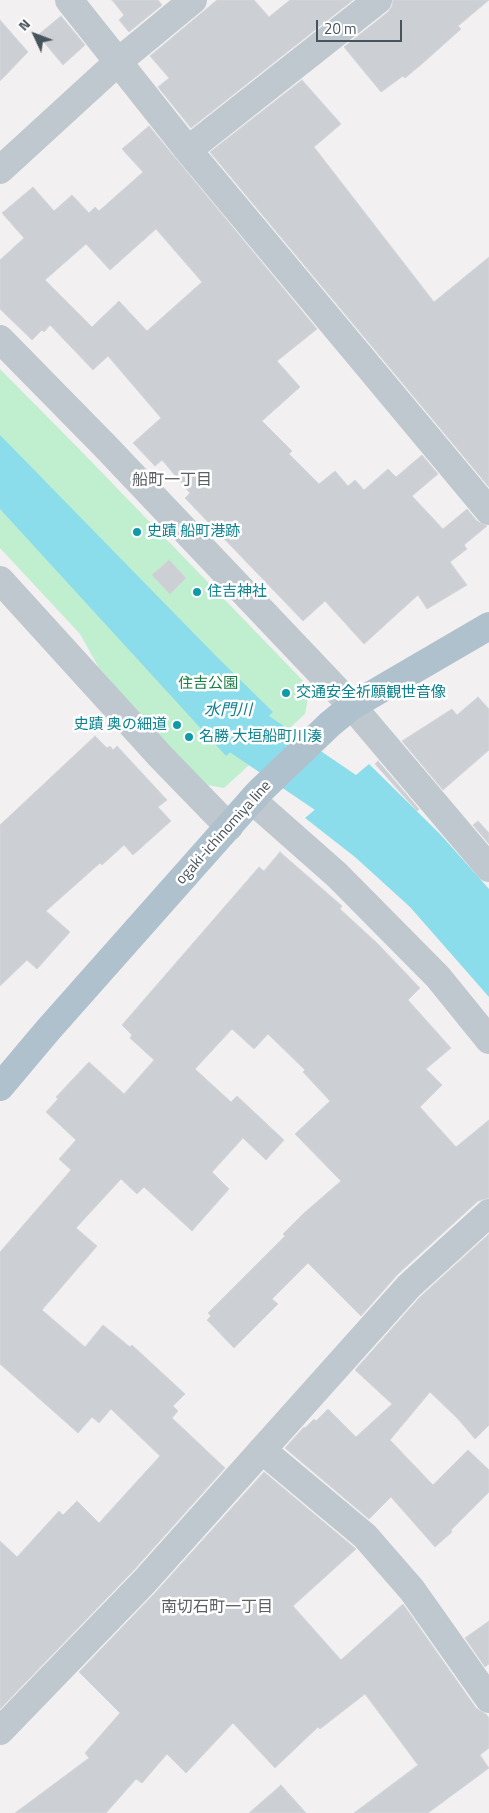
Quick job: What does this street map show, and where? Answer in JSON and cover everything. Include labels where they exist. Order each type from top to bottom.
[{"type":"main road","name":"ogaki-ichinomiya line","points":[[0,1087],[48,1030],[256,796],[330,724],[352,706],[489,626]]},
{"type":"street","points":[[69,0],[188,150],[489,512]]},
{"type":"street","points":[[0,170],[119,61],[193,0]]},
{"type":"street","points":[[188,150],[378,0]]},
{"type":"street","points":[[0,339],[106,447],[352,706],[489,868]]},
{"type":"street","points":[[0,580],[160,758],[229,827]]},
{"type":"street","points":[[256,796],[438,977],[489,1040]]},
{"type":"street","points":[[0,1731],[144,1582],[409,1286],[489,1213]]},
{"type":"street","points":[[262,1450],[365,1536],[412,1590],[489,1699]]},
{"type":"green space","name":"住吉公園","points":[[0,369],[310,688],[305,714],[224,788],[202,784],[99,668],[80,634],[0,548]]},
{"type":"water","name":"水門川","points":[[0,435],[273,712],[226,756],[0,509]]},
{"type":"water","points":[[369,764],[440,834],[489,889],[489,997],[410,907],[355,857],[305,818]]},
{"type":"building","points":[[112,0],[158,0],[162,5],[129,32],[119,20],[124,15]]},
{"type":"building","points":[[217,0],[254,0],[269,17],[290,0],[353,0],[191,128],[158,87],[169,78],[150,56]]},
{"type":"building","points":[[393,0],[489,0],[458,26],[461,29],[423,63],[405,78],[403,76],[381,92],[344,47],[388,12]]},
{"type":"building","points":[[61,16],[85,45],[63,65],[38,35]]},
{"type":"building","points":[[0,20],[28,52],[0,81]]},
{"type":"building","points":[[302,80],[341,124],[314,147],[434,302],[489,257],[489,487],[210,152]]},
{"type":"building","points":[[149,126],[317,329],[277,361],[300,387],[262,421],[292,451],[289,454],[319,484],[335,471],[348,486],[355,480],[364,490],[388,469],[396,477],[422,455],[438,474],[412,496],[443,529],[467,509],[477,521],[487,526],[464,545],[467,549],[450,562],[467,585],[427,609],[418,595],[364,644],[325,601],[303,621],[185,498],[190,493],[162,460],[155,466],[133,443],[161,418],[108,356],[93,370],[50,325],[44,332],[42,330],[32,340],[0,309],[0,260],[24,238],[2,213],[33,187],[54,211],[72,195],[89,213],[95,207],[99,211],[143,172],[122,149]],"holes":[[[156,229],[202,282],[147,331],[119,301],[92,327],[45,280],[86,244],[110,270]]]},
{"type":"building","points":[[169,560],[186,578],[170,594],[152,575]]},
{"type":"building","points":[[478,697],[489,709],[489,750],[443,790],[402,741],[452,709],[457,715]]},
{"type":"building","points":[[95,736],[107,748],[110,746],[113,750],[117,746],[167,800],[158,807],[171,821],[133,855],[124,845],[102,865],[100,863],[46,911],[70,932],[37,969],[27,960],[0,986],[0,825]]},
{"type":"building","points":[[378,761],[419,809],[417,811],[375,764]]},
{"type":"building","points":[[478,821],[489,833],[489,844],[473,825]]},
{"type":"building","points":[[280,852],[342,906],[340,909],[377,943],[420,988],[408,1000],[451,1048],[426,1069],[442,1085],[420,1107],[456,1147],[489,1120],[489,1198],[478,1201],[398,1274],[361,1316],[308,1263],[272,1299],[278,1304],[234,1348],[207,1320],[211,1316],[208,1313],[285,1236],[283,1234],[304,1213],[341,1181],[295,1134],[330,1101],[303,1072],[305,1070],[268,1034],[254,1049],[232,1029],[195,1069],[231,1102],[237,1096],[284,1140],[266,1160],[243,1138],[212,1172],[229,1189],[192,1231],[144,1187],[137,1194],[121,1179],[76,1228],[97,1246],[42,1310],[85,1347],[103,1325],[130,1347],[132,1345],[185,1394],[173,1406],[178,1411],[172,1418],[225,1468],[133,1571],[0,1709],[0,1541],[17,1557],[59,1511],[63,1515],[77,1501],[99,1523],[160,1456],[111,1409],[99,1423],[92,1417],[78,1433],[0,1364],[0,1252],[71,1170],[59,1159],[76,1140],[46,1112],[58,1099],[56,1097],[89,1062],[124,1094],[154,1060],[130,1038],[132,1035],[122,1025],[259,867],[264,871]]},
{"type":"building","points":[[489,1234],[489,1425],[475,1439],[458,1419],[430,1392],[390,1440],[433,1485],[468,1450],[489,1470],[489,1492],[451,1530],[452,1532],[435,1547],[391,1497],[369,1519],[285,1448],[304,1427],[314,1419],[316,1421],[328,1409],[356,1437],[392,1404],[355,1370],[420,1297]]},
{"type":"building","points":[[264,1472],[356,1549],[293,1606],[341,1660],[403,1604],[476,1708],[489,1718],[489,1748],[480,1755],[489,1768],[428,1813],[354,1813],[418,1765],[365,1694],[320,1729],[318,1727],[275,1768],[233,1723],[186,1773],[167,1754],[142,1783],[136,1779],[106,1813],[15,1813],[89,1758],[85,1753],[120,1713],[79,1672],[155,1593]]},
{"type":"building","points":[[489,1621],[489,1664],[485,1667],[465,1638]]},
{"type":"building","points":[[281,1785],[306,1813],[249,1813]]},
{"type":"waterway","name":"水門川","points":[[199,682],[239,727],[348,801],[429,871],[489,945]]},
{"type":"place","name":"史蹟 船町港跡","points":[[137,532]]},
{"type":"place","name":"住吉神社","points":[[197,592]]},
{"type":"place","name":"交通安全祈願観世音像","points":[[286,693]]},
{"type":"place","name":"史蹟 奥の細道","points":[[177,725]]},
{"type":"place","name":"名勝 大垣船町川湊","points":[[189,737]]},
{"type":"district","name":"船町一丁目","points":[[172,481]]},
{"type":"district","name":"南切石町一丁目","points":[[217,1608]]}]
